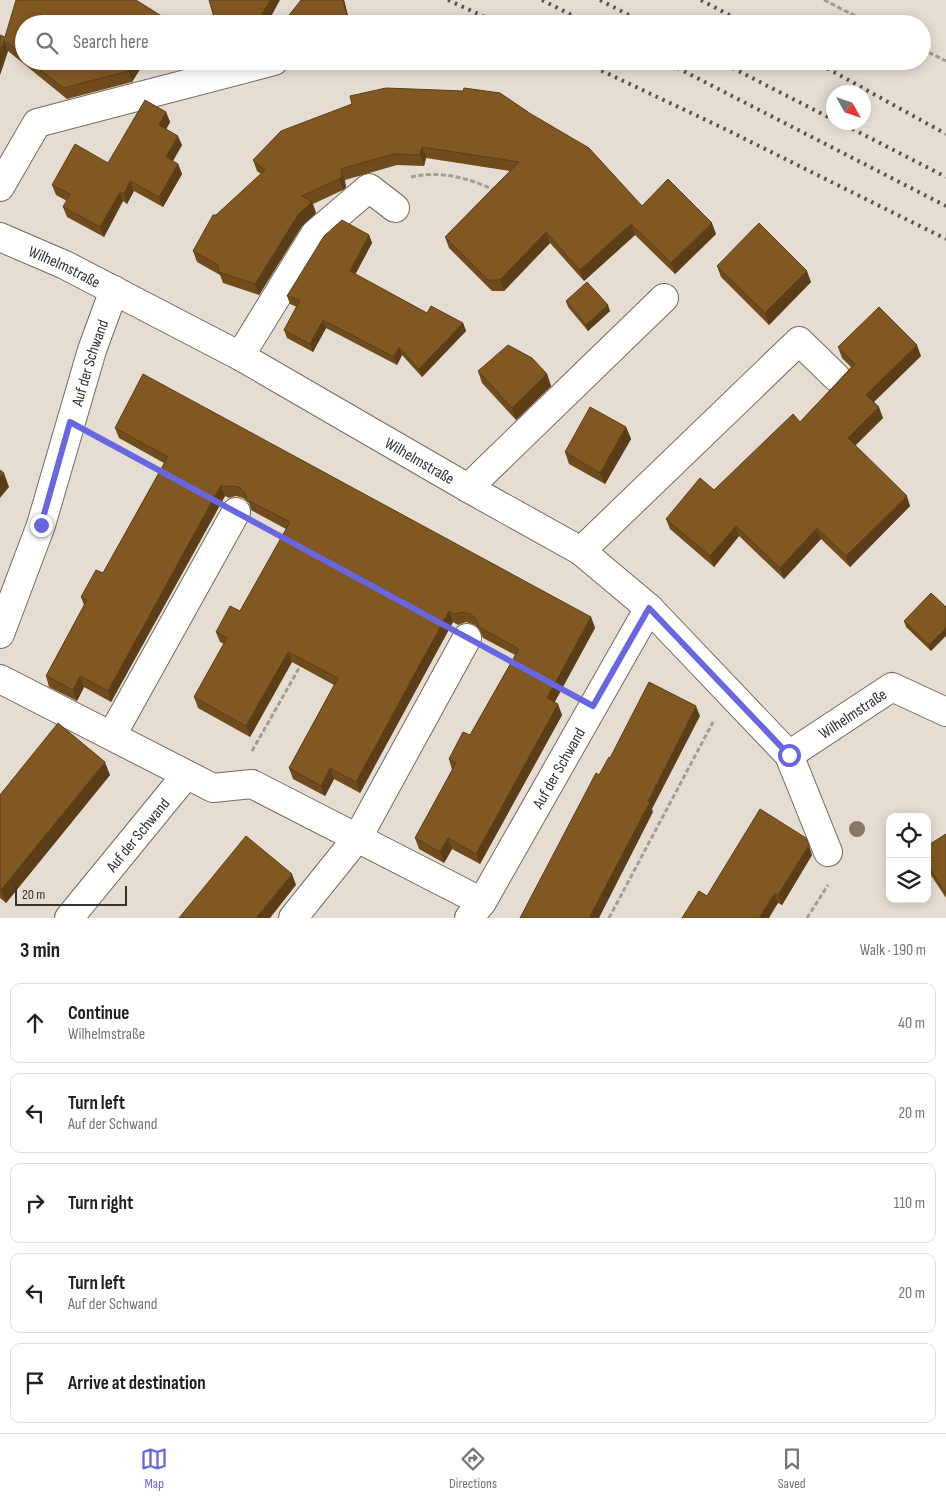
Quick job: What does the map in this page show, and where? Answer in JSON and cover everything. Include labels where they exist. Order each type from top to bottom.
[{"type":"street","points":[[0,187],[37,123],[240,70]]},
{"type":"street","points":[[240,356],[315,234],[369,188],[395,208]]},
{"type":"street","name":"Wilhelmstraße","points":[[0,237],[65,265],[240,356],[581,551],[649,608],[789,755],[828,852]]},
{"type":"street","name":"Auf der Schwand","points":[[0,634],[41,525],[92,350],[114,290]]},
{"type":"street","points":[[468,488],[664,298]]},
{"type":"street","points":[[581,551],[799,342],[836,377]]},
{"type":"street","points":[[112,735],[236,512]]},
{"type":"street","name":"Auf der Schwand","points":[[0,680],[112,735],[213,788],[252,784],[358,837],[476,910],[649,608]]},
{"type":"street","points":[[293,918],[358,837],[467,638]]},
{"type":"street","name":"Wilhelmstraße","points":[[789,755],[892,686],[946,712]]},
{"type":"street","name":"Auf der Schwand","points":[[69,918],[186,774]]},
{"type":"path","points":[[824,0],[853,15]]},
{"type":"path","points":[[931,54],[946,61]]},
{"type":"path","points":[[369,188],[417,176],[446,175],[474,180],[499,192]]},
{"type":"path","points":[[70,422],[166,474]]},
{"type":"path","points":[[236,512],[293,544]]},
{"type":"path","points":[[467,638],[517,665]]},
{"type":"path","points":[[232,786],[303,660]]},
{"type":"path","points":[[609,918],[729,691]]},
{"type":"building","points":[[16,0],[136,0],[160,15],[15,15],[15,49],[4,40],[0,52],[0,35],[5,37]]},
{"type":"building","points":[[209,0],[270,0],[261,15],[213,15]]},
{"type":"building","points":[[301,0],[343,0],[347,15],[289,15]]},
{"type":"building","points":[[41,70],[130,70],[129,71],[63,88]]},
{"type":"building","points":[[386,88],[463,91],[464,88],[500,93],[531,114],[589,148],[642,206],[668,179],[712,223],[671,263],[631,224],[580,270],[546,232],[500,280],[488,280],[445,237],[519,162],[422,147],[420,155],[393,154],[341,169],[342,176],[339,179],[302,196],[312,202],[298,215],[255,284],[219,272],[218,265],[193,251],[213,215],[216,215],[265,170],[253,160],[281,131],[352,104],[350,96]]},
{"type":"building","points":[[145,100],[166,112],[159,125],[178,136],[166,157],[178,164],[159,197],[130,181],[124,194],[120,192],[100,227],[63,207],[70,194],[52,185],[75,144],[108,163]]},
{"type":"building","points":[[342,220],[369,235],[350,271],[427,313],[431,306],[463,323],[419,369],[399,347],[394,357],[323,320],[310,344],[284,330],[300,300],[287,296],[324,236]]},
{"type":"building","points":[[759,223],[807,271],[765,313],[717,266]]},
{"type":"building","points":[[587,282],[608,305],[586,325],[566,301]]},
{"type":"building","points":[[879,307],[917,345],[866,395],[879,407],[848,438],[907,496],[846,556],[817,528],[780,568],[736,526],[710,556],[666,519],[700,478],[714,490],[793,414],[800,422],[855,364],[838,347]]},
{"type":"building","points":[[508,345],[532,358],[547,374],[512,408],[478,371]]},
{"type":"building","points":[[143,374],[591,617],[547,698],[558,704],[476,854],[448,838],[440,852],[415,838],[456,763],[449,759],[463,732],[470,735],[519,649],[479,627],[477,620],[471,614],[462,612],[454,614],[449,611],[356,782],[330,768],[321,786],[289,768],[338,678],[288,652],[246,726],[194,697],[227,638],[216,632],[230,606],[240,611],[290,522],[247,500],[245,493],[239,487],[225,487],[221,485],[108,691],[80,676],[73,690],[46,676],[87,600],[81,597],[96,570],[103,573],[168,457],[115,428]]},
{"type":"building","points":[[590,407],[626,427],[600,473],[565,452]]},
{"type":"building","points":[[931,593],[946,607],[946,628],[929,645],[904,621]]},
{"type":"building","points":[[649,682],[696,706],[648,801],[650,802],[589,918],[520,918],[596,773],[599,775],[610,758]]},
{"type":"building","points":[[58,723],[105,762],[1,890],[0,795]]},
{"type":"building","points":[[760,809],[806,838],[809,845],[778,895],[775,893],[759,918],[682,918],[699,891],[707,896]]},
{"type":"building","points":[[946,834],[946,894],[931,870],[931,843]]},
{"type":"building","points":[[246,836],[292,874],[256,918],[179,918]]},
{"type":"railway","points":[[448,0],[480,15]]},
{"type":"railway","points":[[542,0],[571,15]]},
{"type":"railway","points":[[600,0],[629,15]]},
{"type":"railway","points":[[701,0],[729,15]]},
{"type":"railway","points":[[600,70],[725,129],[946,239]]},
{"type":"railway","points":[[682,70],[946,206]]},
{"type":"railway","points":[[737,70],[826,116]]},
{"type":"railway","points":[[830,70],[946,134]]},
{"type":"railway","points":[[855,130],[946,177]]},
{"type":"route","points":[[41,525],[70,422],[593,706],[649,608],[789,755]]}]
